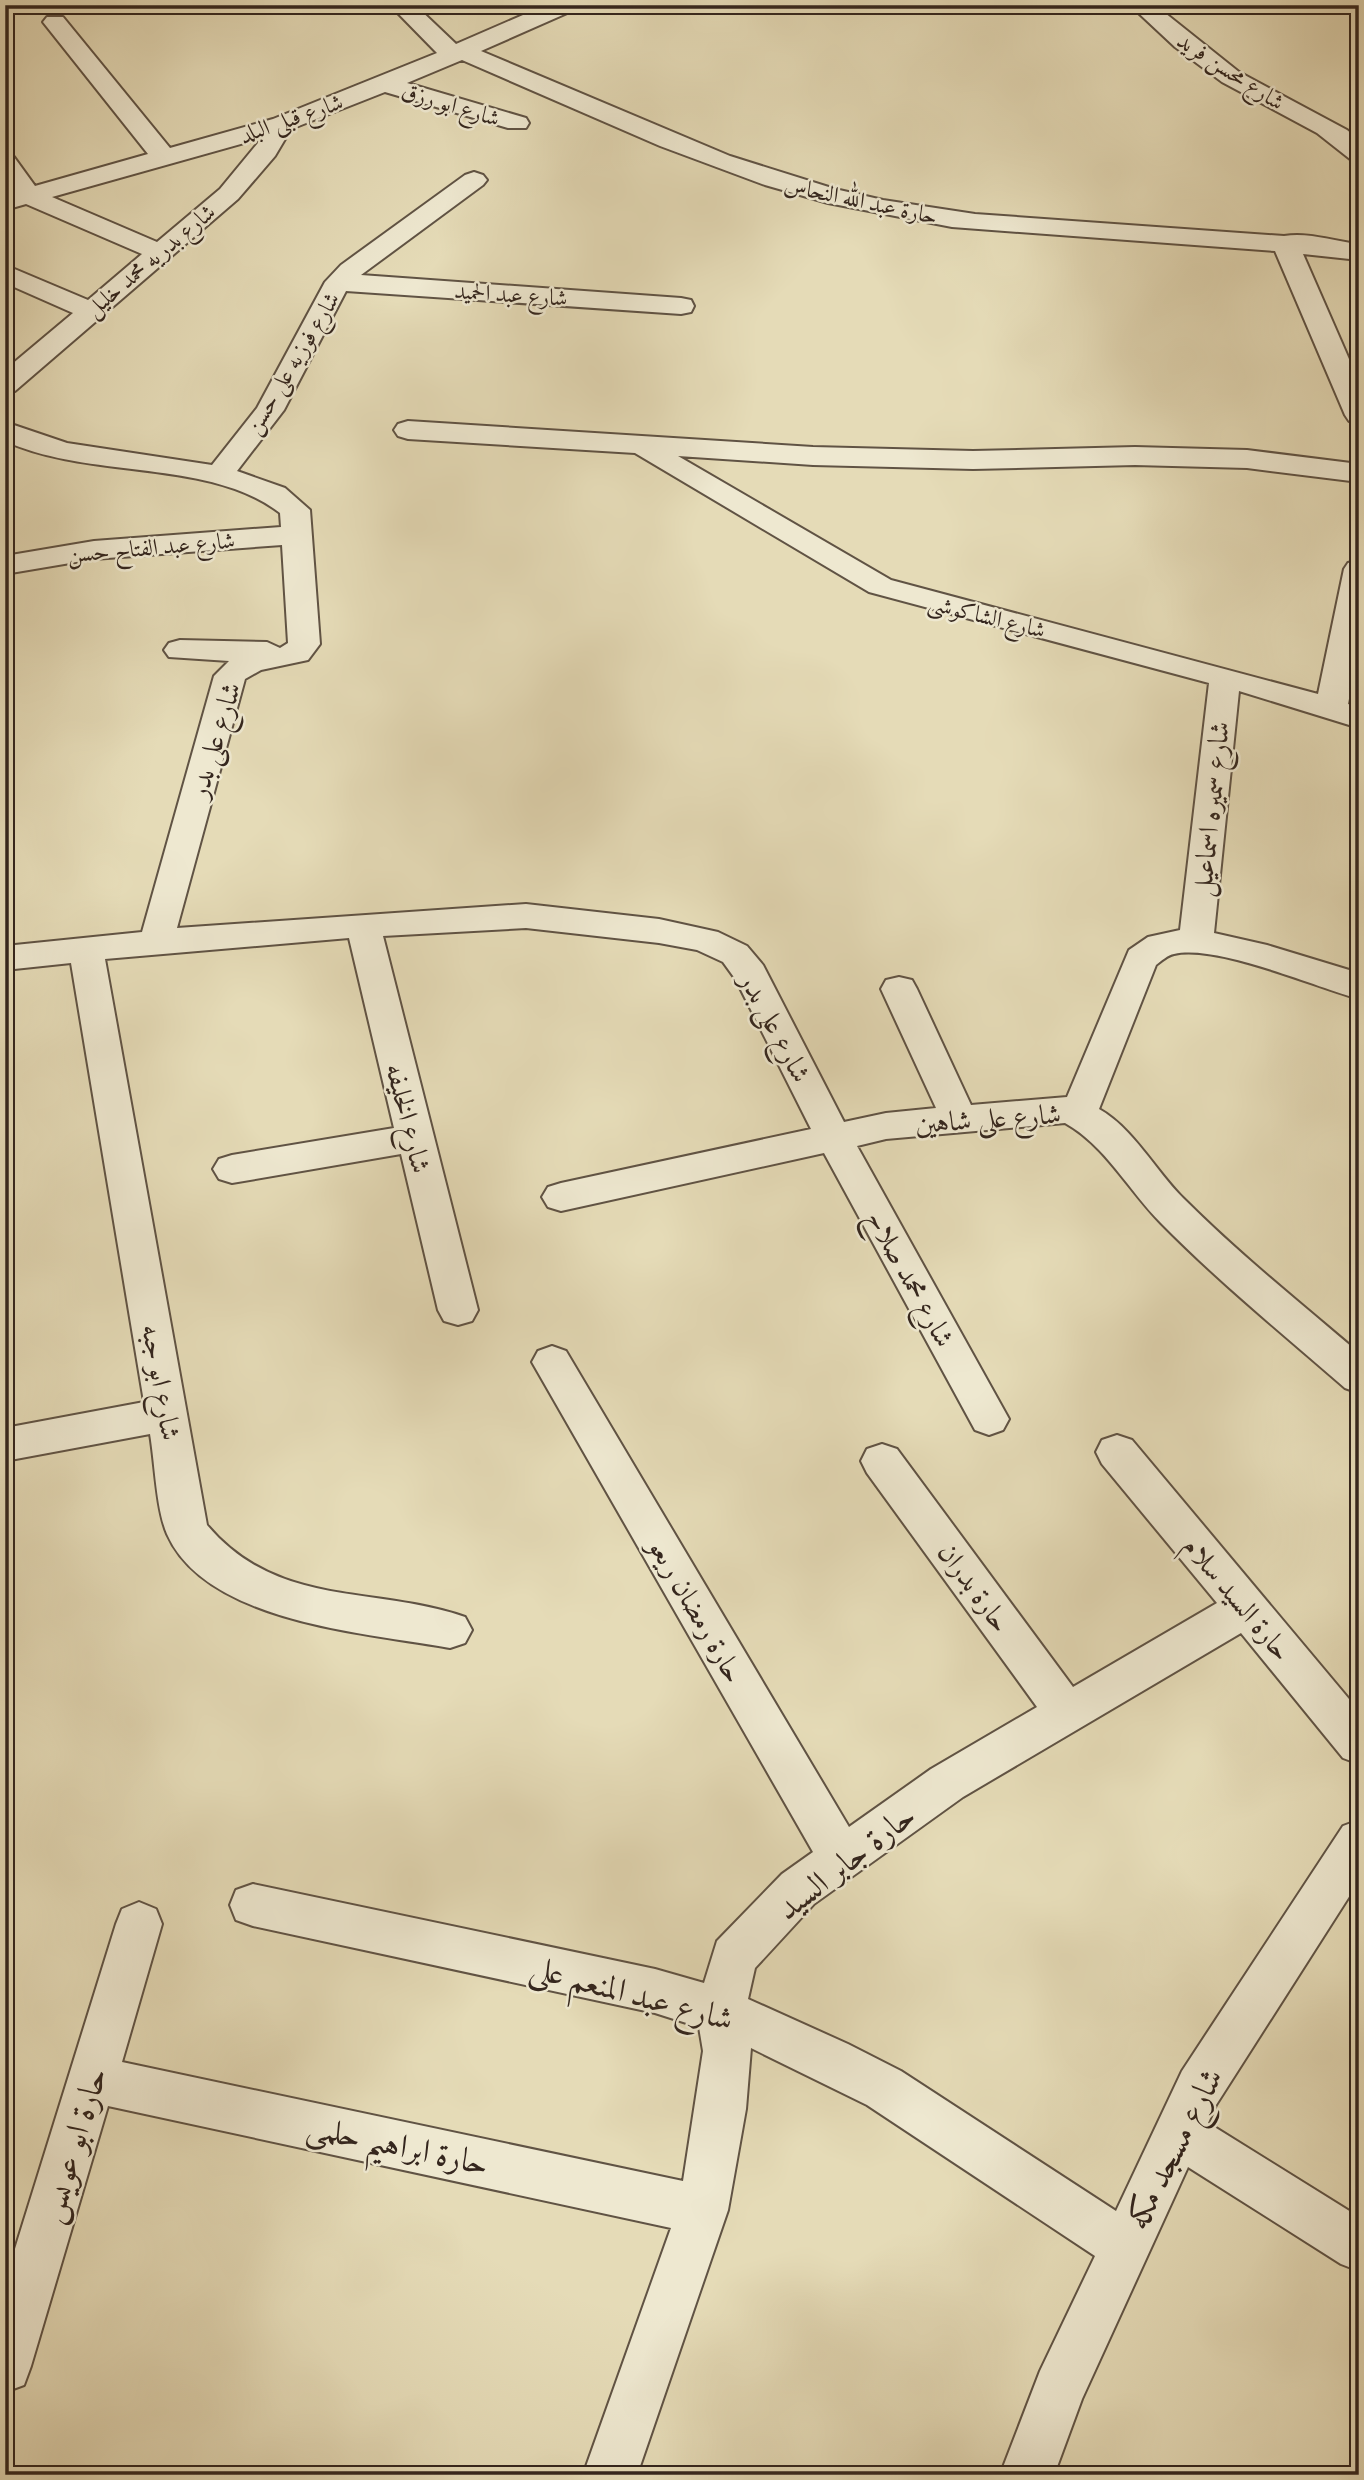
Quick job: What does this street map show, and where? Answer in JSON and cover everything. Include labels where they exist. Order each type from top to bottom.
[{"type":"street","points":[[401,5],[457,53]]},
{"type":"street","name":"شارع قبلى البلد","points":[[17,199],[282,124],[385,84],[566,5]]},
{"type":"street","name":"شارع محسن فريد","points":[[1141,5],[1170,19],[1261,96],[1345,137],[1359,154]]},
{"type":"street","points":[[55,22],[165,158]]},
{"type":"street","name":"حارة عبد الله النحاس","points":[[457,53],[717,162],[835,198],[937,217],[1285,244]]},
{"type":"street","name":"شارع ابو رزق","points":[[385,84],[517,123]]},
{"type":"street","name":"شارع بدريه محمد خليل","points":[[5,385],[229,194],[266,151],[282,124]]},
{"type":"street","points":[[5,162],[17,199],[159,252]]},
{"type":"street","name":"شارع فوزيه على حسن","points":[[218,477],[270,410],[340,282],[350,271],[474,180]]},
{"type":"street","points":[[1285,244],[1359,233]]},
{"type":"street","points":[[1285,244],[1359,252]]},
{"type":"street","points":[[1285,244],[1359,415]]},
{"type":"street","points":[[5,273],[91,311]]},
{"type":"street","name":"شارع عبد الحميد","points":[[340,282],[681,306]]},
{"type":"street","points":[[5,430],[41,446],[218,477],[283,497],[295,510],[304,644],[297,653],[180,650]]},
{"type":"street","points":[[408,430],[642,447],[903,458],[1135,456],[1247,459],[1359,473]]},
{"type":"street","name":"شارع الشاكوشى","points":[[642,447],[880,586],[1225,677],[1345,713]]},
{"type":"street","name":"شارع عبد الفتاح حسن","points":[[5,565],[94,550],[296,535]]},
{"type":"street","points":[[1345,713],[1359,569]]},
{"type":"street","name":"شارع على بدر","points":[[156,942],[230,676],[235,668],[245,664],[297,653]]},
{"type":"street","name":"شارع سميره اسماعيل","points":[[1207,944],[1225,677]]},
{"type":"street","name":"شارع على بدر","points":[[5,958],[86,948],[363,925],[526,916],[659,931],[706,940],[735,954],[751,974],[833,1136]]},
{"type":"street","name":"شارع الخليفه","points":[[363,925],[458,1310]]},
{"type":"street","points":[[1079,1112],[1141,959],[1154,948],[1174,942],[1207,944],[1358,981]]},
{"type":"street","name":"شارع ابو جبه","points":[[86,948],[187,1531],[208,1557],[235,1578],[269,1592],[450,1630]]},
{"type":"street","points":[[899,989],[959,1118]]},
{"type":"street","name":"شارع على شاهين","points":[[561,1197],[886,1126],[1065,1110],[1079,1112],[1092,1118],[1142,1179],[1192,1230],[1359,1377]]},
{"type":"street","name":"شارع محمد صلاح","points":[[833,1136],[989,1419]]},
{"type":"street","points":[[232,1169],[414,1138]]},
{"type":"street","name":"حارة رمضان ريعو","points":[[552,1362],[842,1858]]},
{"type":"street","points":[[5,1445],[168,1414]]},
{"type":"street","name":"حارة السيد سلام","points":[[1117,1452],[1359,1744]]},
{"type":"street","name":"حارة بدران","points":[[882,1461],[1067,1713]]},
{"type":"street","name":"حارة جابر السيد","points":[[610,2475],[703,2210],[721,2109],[727,2051],[721,2011],[734,1957],[798,1889],[947,1783],[1247,1608]]},
{"type":"street","name":"شارع مسجد مكه","points":[[1027,2475],[1059,2390],[1199,2088],[1359,1841]]},
{"type":"street","name":"شارع عبد المنعم على","points":[[253,1905],[655,1991],[721,2011],[809,2049],[884,2088],[1124,2245]]},
{"type":"street","name":"حارة ابو عويس","points":[[5,2366],[139,1924]]},
{"type":"street","name":"حارة ابراهيم حلمى","points":[[93,2079],[703,2210]]},
{"type":"street","points":[[1179,2133],[1359,2246]]}]
